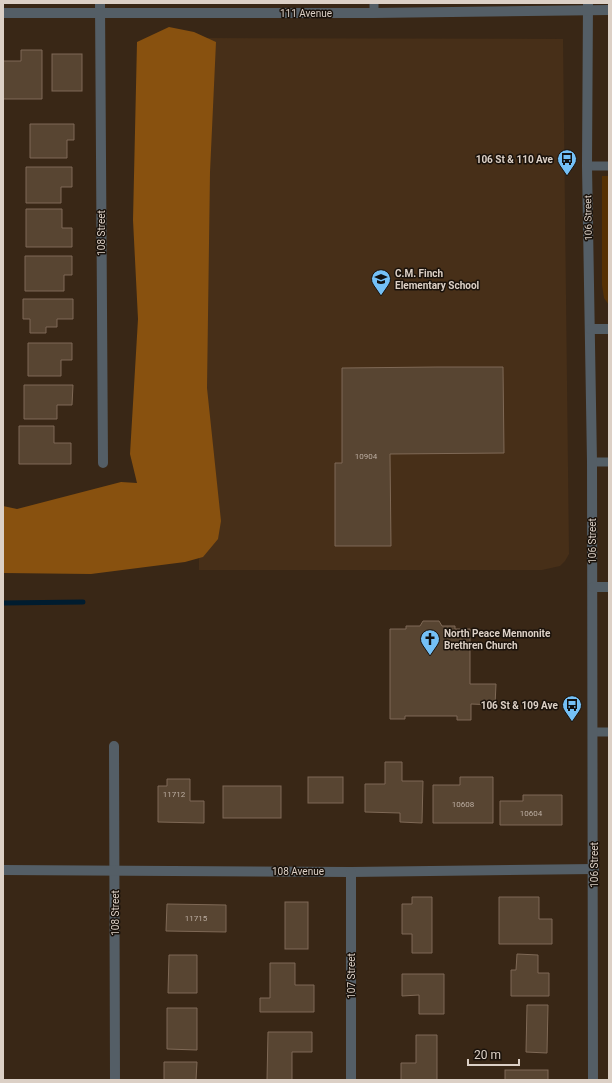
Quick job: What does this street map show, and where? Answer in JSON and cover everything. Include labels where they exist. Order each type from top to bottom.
[{"type":"street","name":"111 Avenue","points":[[3,13],[100,7],[374,8],[588,6],[609,10]]},
{"type":"street","name":"106 Street","points":[[588,6],[587,166],[592,462],[594,732],[593,1080]]},
{"type":"street","name":"108 Street","points":[[100,7],[102,463]]},
{"type":"street","points":[[590,328],[609,328]]},
{"type":"street","points":[[592,587],[609,587]]},
{"type":"street","name":"108 Street","points":[[114,746],[115,1080]]},
{"type":"street","name":"108 Avenue","points":[[3,870],[351,872],[594,869]]},
{"type":"street","name":"107 Street","points":[[351,872],[351,1080]]},
{"type":"lane","points":[[587,166],[609,166]]},
{"type":"lane","points":[[592,462],[609,462]]},
{"type":"lane","points":[[594,732],[609,732]]},
{"type":"shaded area","points":[[169,27],[194,32],[216,42],[210,172],[207,388],[221,521],[218,539],[203,557],[185,562],[91,574],[3,573],[3,506],[17,509],[121,482],[137,483],[130,454],[138,319],[133,220],[137,42]]},
{"type":"shaded area","name":"C.M. Finch Elementary School","points":[[196,38],[563,39],[569,554],[560,566],[542,570],[199,570]]},
{"type":"shaded area","points":[[602,176],[609,176],[609,305],[604,298],[602,285]]},
{"type":"building","points":[[21,50],[42,50],[42,99],[3,99],[3,61],[21,61]]},
{"type":"building","points":[[52,54],[82,54],[82,91],[52,91]]},
{"type":"building","points":[[30,124],[74,124],[74,140],[67,140],[67,158],[30,158]]},
{"type":"building","points":[[26,167],[72,167],[72,187],[61,187],[61,203],[26,203]]},
{"type":"building","points":[[26,209],[62,209],[62,228],[72,228],[72,247],[26,247]]},
{"type":"building","points":[[25,256],[72,256],[72,275],[64,275],[64,291],[25,291]]},
{"type":"building","points":[[23,299],[73,299],[73,319],[57,319],[57,327],[46,327],[46,333],[30,333],[30,319],[23,319]]},
{"type":"building","points":[[28,343],[72,343],[72,360],[61,360],[61,376],[28,376]]},
{"type":"building","points":[[503,367],[504,453],[390,454],[391,546],[335,546],[335,463],[342,463],[342,368]]},
{"type":"building","points":[[24,385],[73,385],[72,405],[57,405],[57,419],[24,419]]},
{"type":"building","points":[[19,426],[54,426],[54,443],[71,443],[71,464],[19,464]]},
{"type":"building","name":"North Peace Mennonite Brethren Church","points":[[423,621],[439,621],[442,626],[455,626],[455,629],[470,629],[470,684],[496,684],[495,705],[471,704],[471,720],[457,720],[457,716],[405,716],[405,719],[390,719],[390,629],[406,629],[406,626],[420,626]]},
{"type":"building","points":[[385,762],[402,762],[402,781],[423,781],[422,823],[400,822],[400,813],[365,812],[365,784],[385,784]]},
{"type":"building","points":[[308,777],[343,777],[343,803],[308,803]]},
{"type":"building","points":[[460,777],[493,777],[493,823],[433,823],[433,785],[460,785]]},
{"type":"building","points":[[167,779],[190,779],[190,801],[204,801],[204,823],[158,822],[158,786],[167,786]]},
{"type":"building","points":[[223,786],[281,786],[281,818],[223,818]]},
{"type":"building","points":[[523,795],[562,795],[562,825],[500,825],[500,801],[523,801]]},
{"type":"building","points":[[412,897],[432,897],[432,953],[412,953],[412,934],[402,934],[402,904],[412,904]]},
{"type":"building","points":[[499,897],[539,897],[539,919],[552,919],[552,944],[499,944]]},
{"type":"building","points":[[285,902],[308,902],[308,949],[285,949]]},
{"type":"building","points":[[167,904],[226,905],[226,932],[166,931]]},
{"type":"building","points":[[517,954],[538,955],[538,973],[549,973],[549,996],[511,996],[511,970],[516,970]]},
{"type":"building","points":[[169,955],[197,955],[197,993],[168,993]]},
{"type":"building","points":[[270,963],[295,963],[295,985],[314,985],[314,1012],[260,1012],[260,998],[270,998]]},
{"type":"building","points":[[402,974],[444,974],[444,1014],[419,1014],[419,995],[402,996]]},
{"type":"building","points":[[527,1005],[548,1005],[547,1053],[526,1052]]},
{"type":"building","points":[[167,1008],[197,1008],[197,1050],[167,1049]]},
{"type":"building","points":[[268,1032],[312,1032],[312,1052],[292,1052],[292,1080],[267,1080]]},
{"type":"building","points":[[416,1035],[437,1035],[437,1080],[401,1080],[401,1063],[416,1063]]},
{"type":"building","points":[[164,1062],[197,1062],[196,1080],[164,1080]]},
{"type":"building","points":[[505,1070],[548,1070],[548,1080],[505,1080]]},
{"type":"waterway","points":[[3,603],[83,602]]},
{"type":"place","name":"106 St & 110 Ave","points":[[567,176]]},
{"type":"place","name":"C.M. Finch Elementary School","points":[[381,296]]},
{"type":"place","name":"North Peace Mennonite Brethren Church","points":[[430,656]]},
{"type":"place","name":"106 St & 109 Ave","points":[[572,722]]}]
